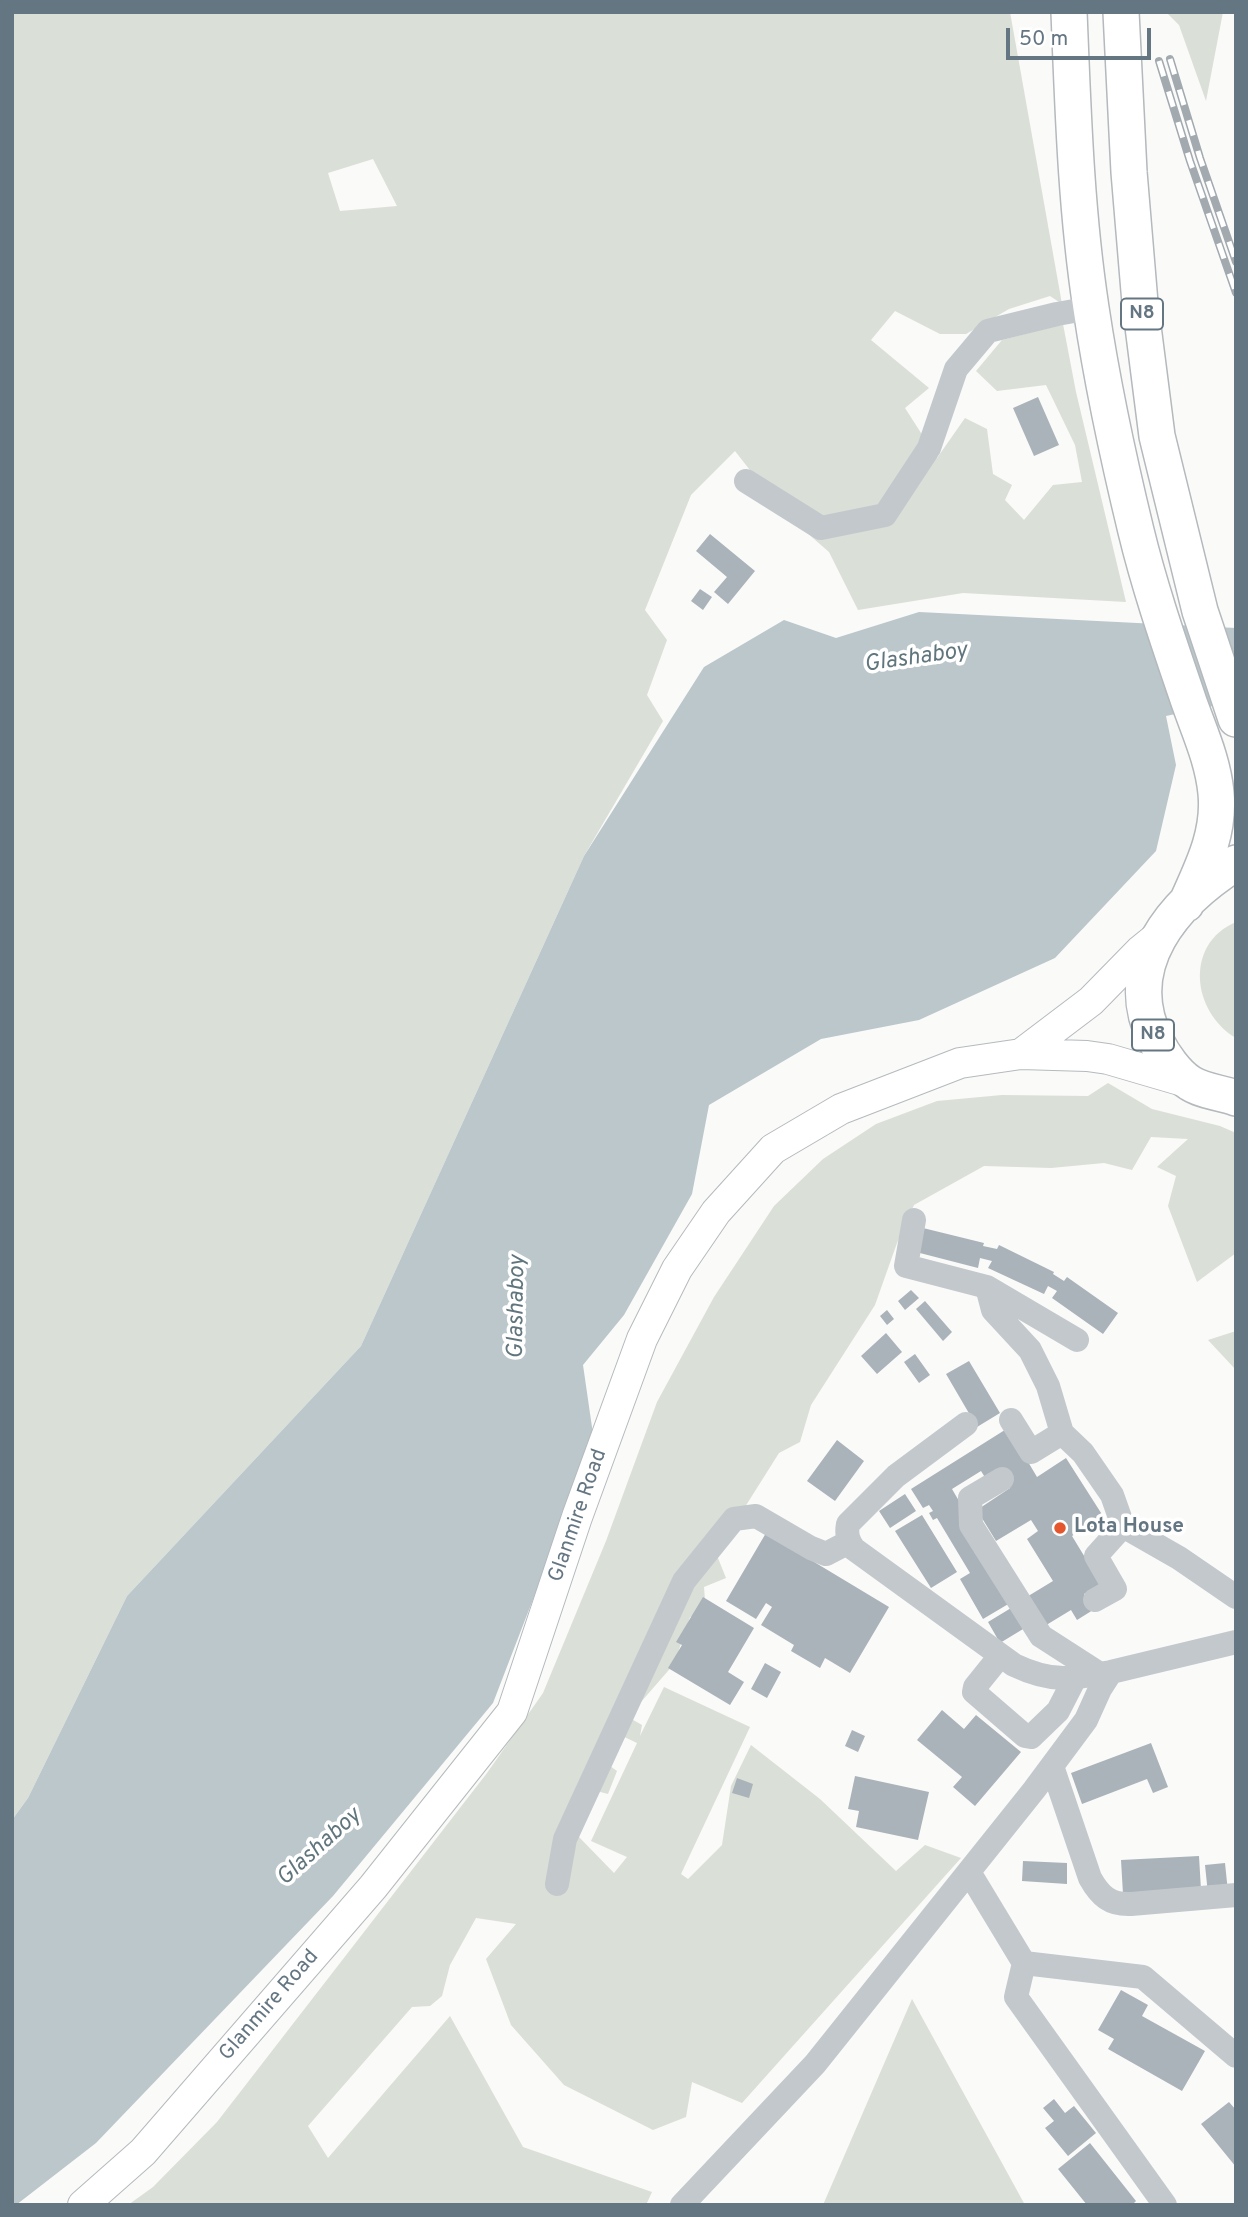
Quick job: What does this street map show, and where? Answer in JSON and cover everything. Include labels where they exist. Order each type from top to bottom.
[{"type":"highway","points":[[1046,12],[1073,118]]},
{"type":"highway","points":[[1069,12],[1073,118]]},
{"type":"highway","name":"N8","points":[[1121,12],[1129,172],[1140,303],[1157,436],[1200,611],[1233,712]]},
{"type":"highway","name":"N8","points":[[1073,118],[1091,308],[1116,445],[1136,533],[1157,607],[1212,766],[1217,798],[1209,853],[1186,904]]},
{"type":"highway","name":"N8","points":[[1236,863],[1212,879],[1186,904],[1163,933],[1149,955],[1142,984],[1146,1022],[1163,1055],[1190,1083],[1236,1098]]},
{"type":"main road","points":[[1021,1054],[1091,1002],[1139,951],[1163,933]]},
{"type":"main road","name":"Glanmire Road","points":[[83,2205],[143,2152],[373,1887],[512,1712],[642,1339],[677,1269],[716,1212],[773,1149],[841,1109],[960,1063],[1021,1054],[1108,1059],[1190,1083]]},
{"type":"lane","points":[[746,481],[821,528],[885,515],[929,448],[956,369],[988,331],[1091,308]]},
{"type":"lane","points":[[914,1220],[906,1266],[987,1287],[1077,1340]]},
{"type":"lane","points":[[987,1287],[993,1310],[1030,1350],[1048,1386],[1062,1433],[1083,1452],[1112,1495],[1124,1526],[1179,1558],[1236,1597]]},
{"type":"lane","points":[[1011,1420],[1031,1452],[1062,1433]]},
{"type":"lane","points":[[966,1424],[896,1476],[848,1524],[846,1533],[854,1549],[1000,1656],[1044,1677],[1075,1678],[1106,1673],[1236,1642]]},
{"type":"lane","points":[[1002,1479],[970,1499],[971,1525],[1041,1636],[1106,1673]]},
{"type":"lane","points":[[557,1884],[565,1839],[684,1581],[734,1519],[756,1516],[826,1554],[849,1542]]},
{"type":"lane","points":[[1095,1600],[1115,1589],[1096,1556],[1124,1526]]},
{"type":"lane","points":[[1000,1656],[974,1692],[1025,1736],[1031,1737],[1058,1711],[1075,1678]]},
{"type":"lane","points":[[682,2205],[815,2064],[969,1872],[1086,1720],[1106,1673]]},
{"type":"lane","points":[[1052,1766],[1090,1878],[1098,1893],[1119,1905],[1236,1895]]},
{"type":"lane","points":[[969,1872],[1024,1963],[1016,1997],[1165,2205]]},
{"type":"lane","points":[[1024,1963],[1143,1977],[1236,2056]]},
{"type":"shaded area","points":[[12,12],[1010,12],[1062,304],[1050,296],[1009,309],[966,334],[940,334],[895,311],[871,340],[929,388],[905,408],[937,458],[965,418],[987,429],[993,474],[1012,485],[1005,500],[1024,520],[1053,485],[1082,482],[1075,445],[1046,385],[997,391],[976,371],[1002,340],[1063,324],[1076,392],[1126,602],[963,593],[858,610],[829,552],[782,511],[735,451],[691,495],[645,610],[667,640],[647,695],[663,721],[584,856],[361,1346],[127,1596],[28,1798],[12,1820]],"holes":[[[373,159],[397,206],[340,211],[328,173]]]},
{"type":"shaded area","points":[[1166,12],[1223,12],[1206,101],[1179,25]]},
{"type":"shaded area","points":[[1236,922],[1236,1038],[1221,1026],[1210,1012],[1203,996],[1200,978],[1208,946],[1219,932]]},
{"type":"shaded area","points":[[1108,1083],[1152,1109],[1220,1126],[1236,1133],[1236,1253],[1197,1282],[1168,1206],[1176,1176],[1157,1167],[1188,1139],[1151,1137],[1132,1170],[1104,1163],[1051,1168],[984,1166],[914,1205],[875,1305],[811,1405],[800,1442],[779,1453],[716,1553],[726,1578],[704,1587],[706,1614],[690,1617],[674,1664],[628,1717],[642,1725],[640,1736],[664,1687],[750,1727],[681,1874],[688,1879],[722,1845],[731,1786],[751,1745],[820,1799],[896,1871],[925,1845],[961,1858],[742,2103],[692,2082],[686,2117],[653,2130],[564,2085],[511,2025],[486,1959],[516,1924],[476,1918],[450,1965],[442,1996],[430,2006],[412,2007],[308,2126],[328,2158],[450,2016],[523,2147],[652,2192],[646,2205],[128,2205],[153,2187],[217,2122],[487,1773],[543,1693],[606,1541],[657,1402],[714,1297],[774,1206],[823,1159],[876,1124],[937,1101],[1002,1095],[1088,1096]],"holes":[[[618,1734],[637,1743],[591,1841],[627,1857],[614,1873],[579,1837],[589,1789],[608,1794],[617,1771],[599,1758]]]},
{"type":"shaded area","points":[[1236,1331],[1236,1370],[1208,1340]]},
{"type":"shaded area","points":[[912,1999],[1025,2205],[823,2205]]},
{"type":"water","name":"Glashaboy","points":[[919,612],[1236,628],[1236,701],[1166,716],[1176,765],[1156,851],[1055,958],[919,1020],[821,1039],[709,1105],[692,1194],[624,1315],[583,1365],[594,1441],[493,1703],[333,1896],[96,2143],[16,2205],[12,2205],[12,1820],[28,1798],[127,1596],[361,1346],[584,856],[704,667],[784,620],[836,638]]},
{"type":"building","points":[[1038,397],[1059,445],[1034,456],[1013,408]]},
{"type":"building","points":[[710,534],[755,571],[728,604],[714,592],[727,577],[696,551]]},
{"type":"building","points":[[700,589],[712,597],[703,610],[691,601]]},
{"type":"building","points":[[923,1228],[984,1243],[983,1246],[997,1249],[999,1245],[1054,1272],[1053,1274],[1064,1281],[1067,1277],[1118,1313],[1103,1334],[1052,1298],[1057,1291],[1048,1286],[1044,1294],[988,1268],[992,1261],[980,1258],[978,1268],[916,1252]]},
{"type":"building","points":[[911,1290],[919,1298],[905,1310],[898,1301]]},
{"type":"building","points":[[925,1301],[952,1332],[943,1341],[916,1309]]},
{"type":"building","points":[[887,1310],[894,1319],[887,1325],[880,1316]]},
{"type":"building","points":[[886,1333],[902,1352],[877,1374],[861,1356]]},
{"type":"building","points":[[915,1354],[930,1375],[919,1383],[904,1362]]},
{"type":"building","points":[[969,1361],[1000,1413],[977,1427],[946,1374]]},
{"type":"building","name":"Lota House","points":[[1008,1428],[1037,1477],[1066,1458],[1103,1516],[1100,1527],[1095,1530],[1086,1527],[1072,1536],[1103,1582],[1084,1594],[1093,1610],[1077,1620],[1071,1610],[1043,1627],[1025,1598],[1053,1581],[1027,1539],[1038,1531],[1031,1520],[996,1541],[977,1510],[1010,1488],[999,1471],[986,1479],[981,1471],[952,1489],[1010,1603],[983,1619],[960,1579],[970,1573],[937,1518],[933,1520],[929,1513],[933,1511],[929,1505],[923,1508],[911,1489]]},
{"type":"building","points":[[837,1440],[864,1461],[835,1501],[807,1481]]},
{"type":"building","points":[[905,1494],[916,1511],[890,1528],[879,1511]]},
{"type":"building","points":[[922,1515],[957,1572],[931,1588],[895,1531]]},
{"type":"building","points":[[766,1533],[889,1607],[850,1673],[825,1658],[820,1668],[791,1651],[794,1645],[761,1625],[772,1607],[766,1603],[756,1619],[726,1601]]},
{"type":"building","points":[[703,1597],[754,1628],[728,1672],[744,1682],[730,1705],[668,1668],[682,1645],[676,1642]]},
{"type":"building","points":[[1016,1605],[1028,1626],[1000,1643],[988,1622]]},
{"type":"building","points":[[765,1663],[781,1672],[767,1698],[751,1689]]},
{"type":"building","points":[[942,1710],[964,1729],[976,1715],[1021,1752],[975,1806],[953,1787],[962,1777],[917,1740]]},
{"type":"building","points":[[852,1730],[865,1736],[858,1752],[845,1746]]},
{"type":"building","points":[[1151,1743],[1168,1787],[1153,1793],[1147,1779],[1082,1804],[1071,1773]]},
{"type":"building","points":[[855,1776],[929,1792],[918,1840],[856,1827],[859,1811],[848,1809]]},
{"type":"building","points":[[737,1778],[753,1784],[749,1798],[732,1793]]},
{"type":"building","points":[[1199,1856],[1201,1890],[1123,1894],[1121,1860]]},
{"type":"building","points":[[1023,1861],[1067,1863],[1067,1884],[1022,1881]]},
{"type":"building","points":[[1225,1863],[1228,1892],[1208,1894],[1205,1865]]},
{"type":"building","points":[[1121,1990],[1148,2005],[1142,2016],[1205,2051],[1182,2091],[1108,2049],[1114,2039],[1098,2030]]},
{"type":"building","points":[[1054,2099],[1065,2113],[1074,2106],[1096,2133],[1068,2156],[1045,2128],[1054,2121],[1043,2108]]},
{"type":"building","points":[[1229,2102],[1236,2110],[1236,2167],[1201,2124]]},
{"type":"building","points":[[1090,2143],[1136,2201],[1132,2205],[1087,2205],[1058,2169]]},
{"type":"railway","points":[[1170,59],[1236,262]]},
{"type":"railway","points":[[1159,61],[1236,293]]},
{"type":"place","name":"Lota House","points":[[1060,1528]]}]
